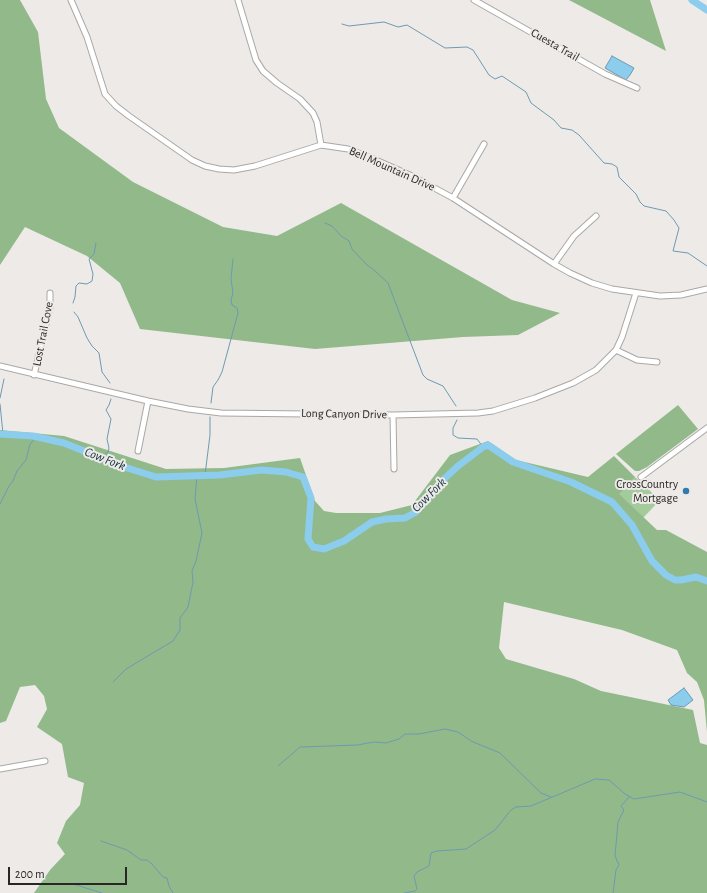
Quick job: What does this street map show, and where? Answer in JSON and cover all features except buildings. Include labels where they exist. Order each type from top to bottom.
[{"type":"street","name":"Bell Mountain Drive","points":[[71,0],[87,37],[105,94],[116,106],[129,116],[192,160],[205,166],[234,170],[255,166],[321,145],[348,149],[412,176],[453,198],[554,264],[592,283],[612,289],[636,293],[671,296],[694,293],[707,289]]},
{"type":"street","points":[[238,0],[256,60],[263,71],[300,99],[313,113],[317,122],[321,145]]},
{"type":"street","name":"Cuesta Trail","points":[[474,0],[605,74],[637,88]]},
{"type":"street","points":[[453,198],[484,144]]},
{"type":"street","points":[[554,264],[567,244],[596,216]]},
{"type":"street","name":"Lost Trail Cove","points":[[34,374],[50,307],[50,293]]},
{"type":"street","name":"Long Canyon Drive","points":[[0,366],[188,409],[221,412],[393,415],[478,413],[511,406],[573,383],[596,370],[616,350],[624,331],[636,293]]},
{"type":"street","points":[[616,350],[638,360],[657,362]]},
{"type":"street","points":[[138,451],[148,401]]},
{"type":"street","points":[[393,415],[394,469]]},
{"type":"street","points":[[641,477],[707,428]]},
{"type":"street","points":[[0,769],[45,761]]},
{"type":"green space","points":[[0,0],[20,0],[38,32],[46,99],[59,128],[133,182],[223,227],[277,236],[341,203],[512,300],[560,313],[518,335],[463,337],[315,349],[140,329],[120,283],[87,256],[25,227],[0,265]]},
{"type":"green space","points":[[569,0],[650,0],[666,51]]},
{"type":"green space","points":[[678,405],[698,429],[647,467],[639,471],[635,471],[616,454]]},
{"type":"green space","points":[[0,430],[64,436],[166,469],[224,468],[300,458],[315,501],[324,511],[336,513],[380,513],[412,505],[450,455],[488,441],[516,460],[588,477],[614,456],[635,477],[619,494],[657,530],[666,530],[707,552],[707,732],[704,700],[697,682],[687,673],[677,650],[622,630],[504,602],[499,648],[506,659],[574,679],[601,691],[693,710],[700,743],[707,745],[707,893],[34,893],[50,870],[65,854],[57,843],[66,821],[80,805],[84,783],[68,777],[62,744],[37,727],[47,709],[44,696],[35,685],[20,687],[6,721],[0,723]]},
{"type":"green space","points":[[635,477],[660,500],[643,518],[618,494]]},
{"type":"water","points":[[612,56],[634,68],[626,80],[605,68]]},
{"type":"water","points":[[684,688],[693,700],[684,707],[671,705],[668,700]]},
{"type":"waterway","points":[[692,0],[707,10]]},
{"type":"waterway","points":[[342,24],[349,26],[384,22],[398,27],[407,25],[445,48],[467,47],[473,50],[489,75],[495,79],[502,76],[526,92],[531,103],[554,120],[561,128],[572,130],[579,135],[604,163],[612,164],[617,167],[619,177],[636,194],[644,206],[666,211],[679,228],[673,251],[688,253],[707,266]]},
{"type":"waterway","points":[[325,223],[332,226],[341,236],[349,241],[352,249],[366,264],[388,283],[423,375],[427,379],[443,386],[456,406]]},
{"type":"waterway","points":[[73,303],[76,286],[79,283],[87,284],[92,281],[93,274],[89,259],[94,254],[96,243]]},
{"type":"waterway","points":[[211,403],[213,387],[222,372],[238,313],[237,308],[232,305],[231,300],[233,293],[231,279],[233,259]]},
{"type":"waterway","points":[[74,312],[78,317],[87,338],[99,353],[102,372],[110,383]]},
{"type":"waterway","points":[[0,398],[4,379]]},
{"type":"waterway","points":[[103,459],[109,448],[107,439],[111,419],[106,410],[111,399]]},
{"type":"waterway","points":[[0,404],[3,434]]},
{"type":"waterway","points":[[205,475],[210,435],[210,417]]},
{"type":"waterway","points":[[457,420],[453,428],[453,435],[458,438],[477,439],[483,447]]},
{"type":"waterway","name":"Cow Fork","points":[[0,434],[33,436],[64,443],[121,466],[156,477],[220,475],[261,470],[286,472],[303,477],[311,498],[308,539],[313,547],[324,549],[344,541],[372,522],[386,519],[405,518],[416,512],[444,479],[458,466],[483,447],[488,445],[513,462],[571,482],[612,502],[632,525],[652,561],[666,575],[675,580],[696,577],[707,581]]},
{"type":"waterway","points":[[0,504],[17,471],[26,460],[30,444],[37,437]]},
{"type":"waterway","points":[[113,682],[126,669],[173,641],[180,630],[180,618],[188,607],[193,582],[192,571],[196,561],[202,533],[195,499],[197,475]]},
{"type":"waterway","points":[[278,766],[300,747],[357,745],[374,742],[386,743],[399,739],[405,734],[419,734],[445,729],[458,732],[471,741],[500,753],[541,793],[551,797]]},
{"type":"waterway","points":[[404,893],[415,891],[417,889],[414,876],[417,872],[429,866],[431,853],[437,851],[466,849],[495,830],[511,810],[516,807],[531,806],[595,779],[609,780],[625,794],[634,799],[680,792],[707,802]]},
{"type":"waterway","points":[[613,893],[616,870],[619,865],[615,856],[618,822],[624,810],[621,806],[629,797]]},
{"type":"waterway","points":[[101,841],[127,850],[141,860],[147,860],[163,877],[167,878],[173,893]]},
{"type":"waterway","points":[[73,884],[102,893]]},
{"type":"place","name":"CrossCountry Mortgage","points":[[686,491]]}]
